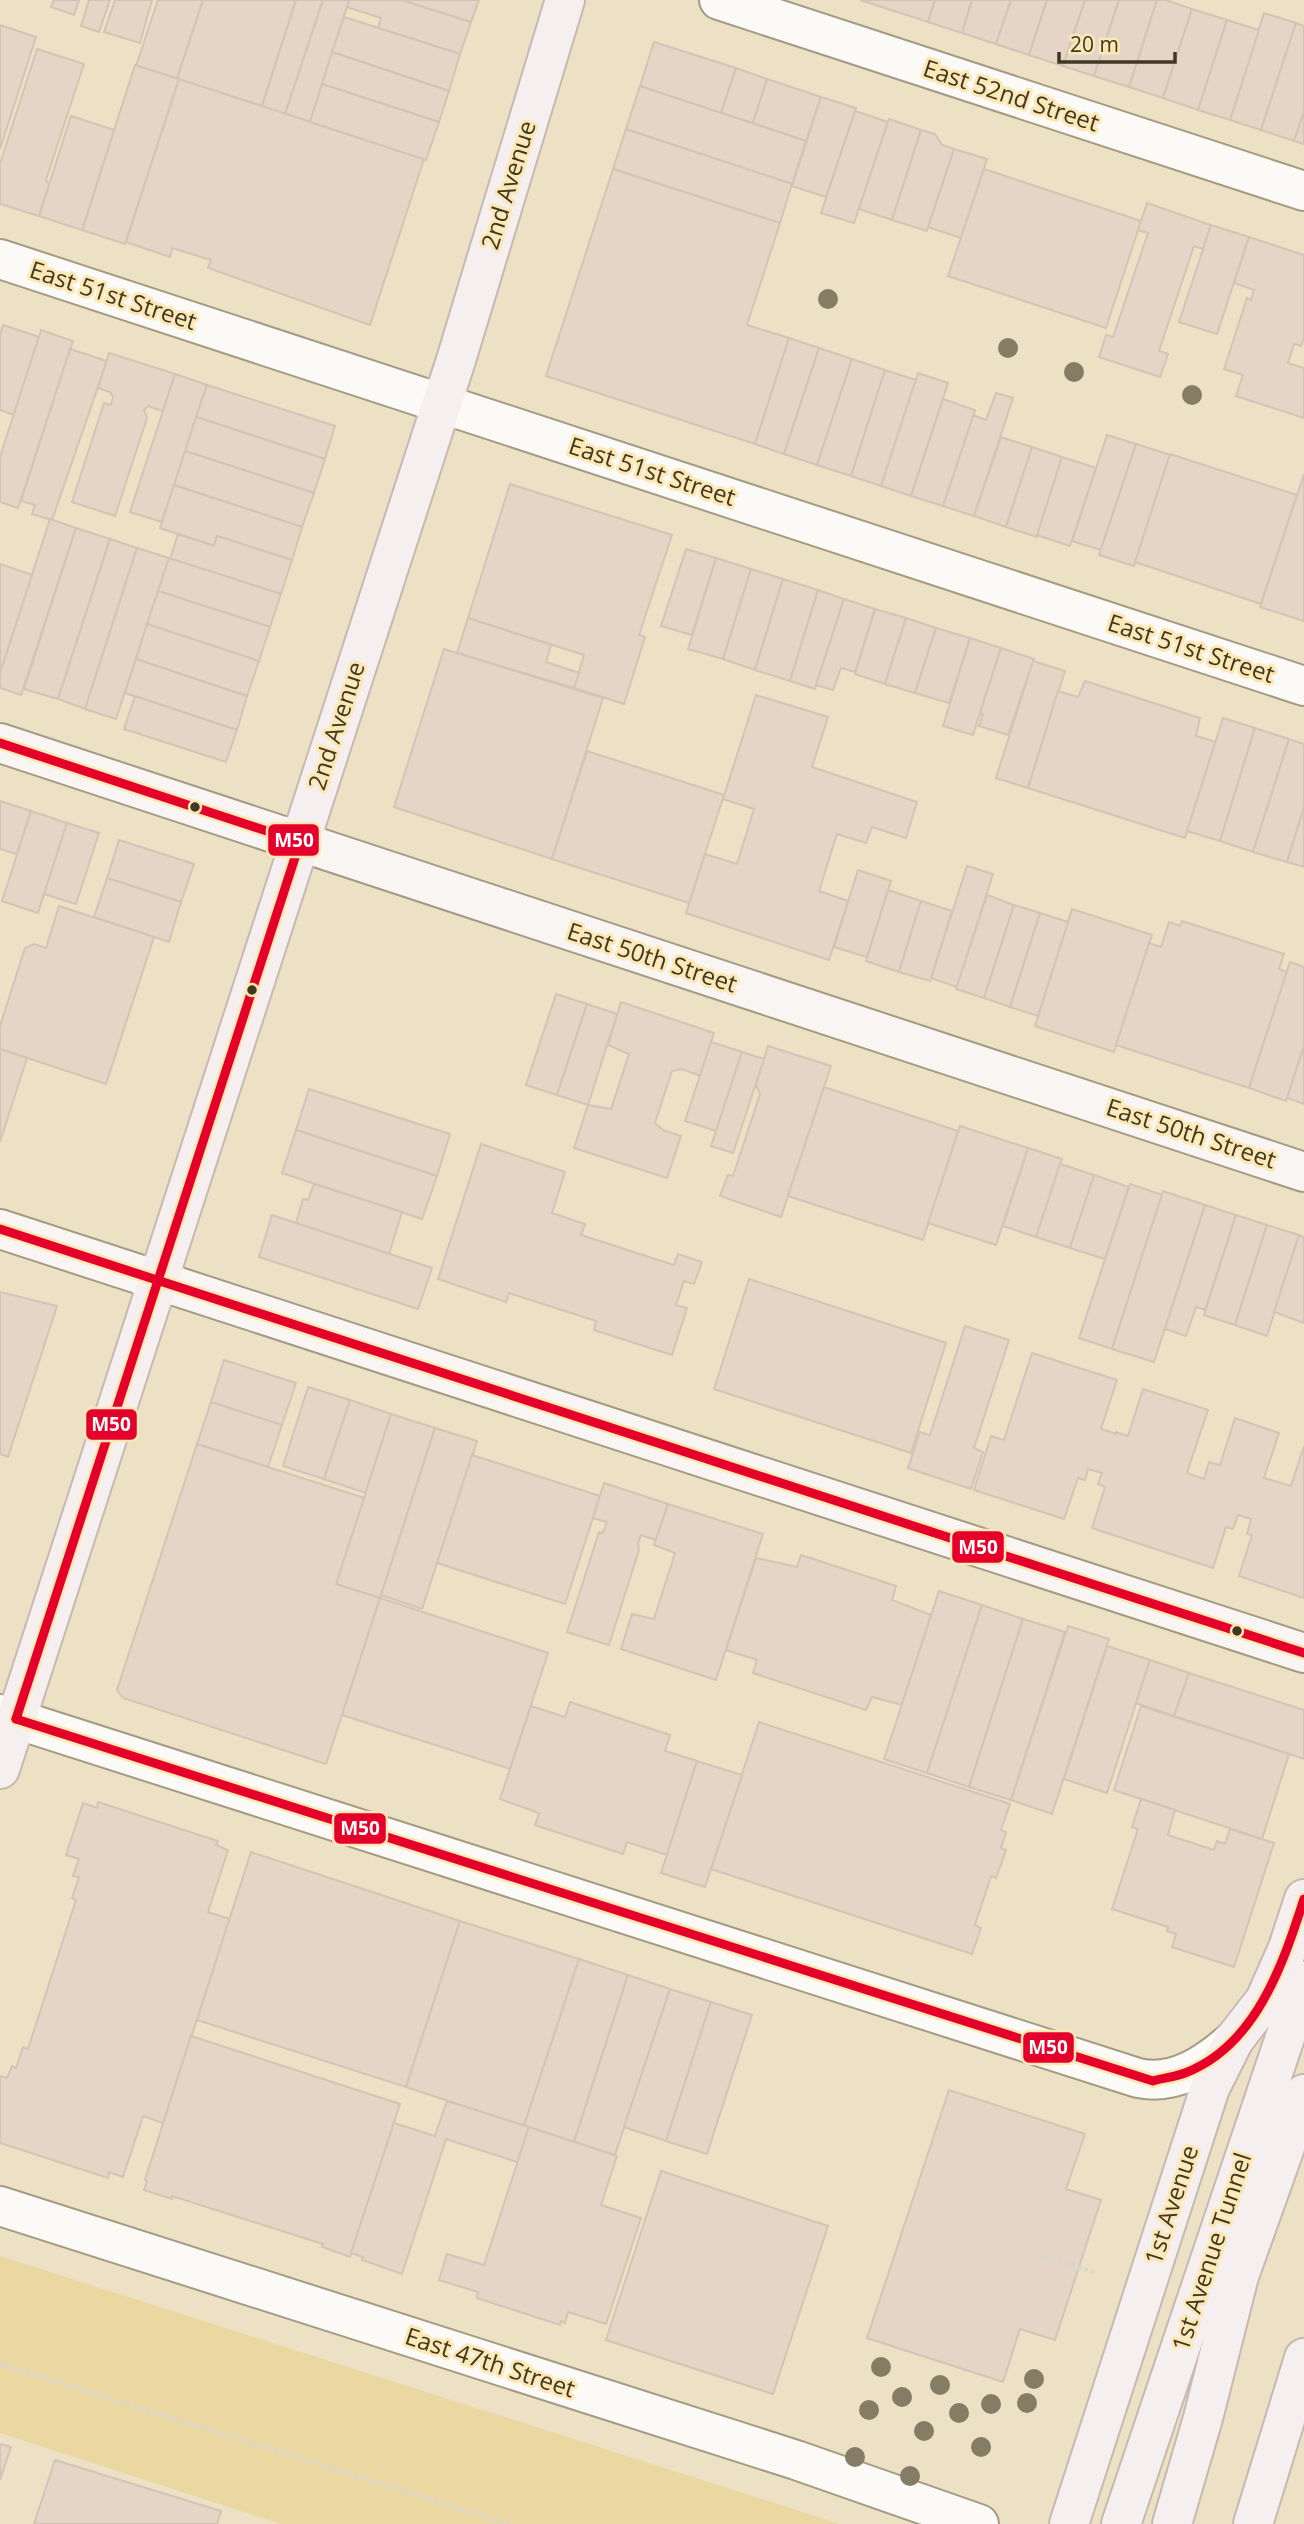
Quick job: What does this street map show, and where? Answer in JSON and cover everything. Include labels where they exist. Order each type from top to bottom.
[{"type":"main road","name":"2nd Avenue","points":[[0,1769],[8,1716],[157,1280],[300,842],[442,403],[565,0]]},
{"type":"main road","name":"East 50th Street","points":[[0,743],[1304,1172]]},
{"type":"main road","points":[[0,1229],[1304,1653]]},
{"type":"main road","name":"1st Avenue","points":[[1069,2524],[1210,2088],[1234,2040],[1265,2000],[1289,1948],[1304,1899]]},
{"type":"main road","name":"1st Avenue Tunnel","points":[[1121,2524],[1304,1981]]},
{"type":"main road","name":"1st Avenue Tunnel","points":[[1172,2524],[1203,2418],[1239,2276],[1304,2094]]},
{"type":"main road","points":[[1253,2524],[1304,2358]]},
{"type":"street","name":"East 52nd Street","points":[[719,0],[1304,191]]},
{"type":"street","name":"East 51st Street","points":[[0,259],[1304,686]]},
{"type":"street","points":[[8,1716],[1138,2078],[1153,2081],[1190,2071],[1213,2059],[1234,2040]]},
{"type":"street","name":"East 47th Street","points":[[0,2206],[796,2460],[979,2524]]},
{"type":"street","points":[[1276,2453],[1304,2425]]},
{"type":"path","points":[[1044,2258],[1094,2272]]},
{"type":"path","points":[[0,2364],[509,2524]]},
{"type":"shaded area","points":[[0,2256],[840,2524],[281,2524],[0,2433]]},
{"type":"building","points":[[54,0],[79,0],[74,15],[51,7]]},
{"type":"building","points":[[89,0],[110,0],[99,32],[81,26]]},
{"type":"building","points":[[115,0],[152,0],[140,43],[104,32]]},
{"type":"building","points":[[158,0],[203,0],[177,79],[136,66]]},
{"type":"building","points":[[203,0],[296,0],[262,106],[177,79]]},
{"type":"building","points":[[296,0],[323,0],[285,114],[262,106]]},
{"type":"building","points":[[323,0],[349,0],[310,122],[285,114]]},
{"type":"building","points":[[349,0],[402,0],[471,22],[460,54],[378,28],[381,18],[347,7]]},
{"type":"building","points":[[402,0],[479,0],[471,22]]},
{"type":"building","points":[[860,0],[935,0],[928,22]]},
{"type":"building","points":[[935,0],[972,0],[962,33],[928,22]]},
{"type":"building","points":[[972,0],[1011,0],[996,44],[962,33]]},
{"type":"building","points":[[1011,0],[1047,0],[1029,55],[996,44]]},
{"type":"building","points":[[1047,0],[1085,0],[1063,66],[1029,55]]},
{"type":"building","points":[[1085,0],[1119,0],[1094,76],[1063,66]]},
{"type":"building","points":[[1119,0],[1157,0],[1129,87],[1094,76]]},
{"type":"building","points":[[1157,0],[1166,0],[1192,9],[1163,98],[1129,87]]},
{"type":"building","points":[[1192,9],[1227,20],[1198,110],[1163,98]]},
{"type":"building","points":[[1264,13],[1296,23],[1261,130],[1230,120]]},
{"type":"building","points":[[344,17],[460,54],[449,91],[332,52]]},
{"type":"building","points":[[1227,20],[1259,30],[1230,120],[1198,110]]},
{"type":"building","points":[[1296,23],[1304,26],[1304,111],[1294,141],[1261,130]]},
{"type":"building","points":[[0,25],[36,37],[0,149]]},
{"type":"building","points":[[654,42],[736,68],[721,113],[640,86]]},
{"type":"building","points":[[37,49],[84,64],[46,180],[49,185],[39,216],[0,204],[0,164]]},
{"type":"building","points":[[332,52],[449,91],[439,122],[322,84]]},
{"type":"building","points":[[135,65],[179,79],[125,244],[82,230]]},
{"type":"building","points":[[736,68],[767,79],[753,123],[721,113]]},
{"type":"building","points":[[179,79],[424,159],[370,325],[208,268],[211,260],[172,248],[170,257],[126,242]]},
{"type":"building","points":[[767,79],[821,97],[806,141],[753,123]]},
{"type":"building","points":[[322,84],[439,122],[426,160],[310,122]]},
{"type":"building","points":[[640,86],[806,141],[792,184],[626,129]]},
{"type":"building","points":[[821,97],[856,108],[826,197],[792,186]]},
{"type":"building","points":[[855,111],[888,122],[854,223],[821,213]]},
{"type":"building","points":[[1304,111],[1304,144],[1294,141]]},
{"type":"building","points":[[71,116],[114,130],[82,230],[39,216]]},
{"type":"building","points":[[889,119],[921,130],[892,220],[859,209]]},
{"type":"building","points":[[626,129],[792,184],[780,223],[613,169]]},
{"type":"building","points":[[921,130],[935,134],[942,145],[954,149],[927,231],[892,220]]},
{"type":"building","points":[[954,149],[987,159],[961,238],[928,227]]},
{"type":"building","points":[[613,169],[780,223],[747,325],[789,338],[755,444],[546,376]]},
{"type":"building","points":[[984,169],[1141,221],[1106,328],[948,276]]},
{"type":"building","points":[[1147,203],[1211,225],[1203,249],[1194,246],[1159,351],[1168,354],[1160,377],[1099,357],[1106,335],[1113,337],[1148,233],[1138,230]]},
{"type":"building","points":[[1211,225],[1249,237],[1217,334],[1179,322]]},
{"type":"building","points":[[1249,237],[1304,255],[1304,338],[1301,346],[1294,344],[1288,363],[1304,368],[1304,418],[1236,396],[1243,375],[1224,369],[1247,298],[1251,300],[1254,290],[1234,283]]},
{"type":"building","points":[[3,325],[39,337],[14,415],[0,410],[0,335]]},
{"type":"building","points":[[41,330],[73,341],[18,508],[0,502],[0,457]]},
{"type":"building","points":[[789,338],[819,348],[784,454],[755,444]]},
{"type":"building","points":[[819,348],[852,359],[817,465],[784,454]]},
{"type":"building","points":[[70,349],[107,361],[52,520],[32,514],[35,505],[21,501]]},
{"type":"building","points":[[109,353],[175,374],[163,411],[148,406],[144,410],[147,418],[115,516],[72,502],[104,403],[111,405],[113,397],[110,392],[98,388]]},
{"type":"building","points":[[852,359],[885,370],[851,476],[817,465]]},
{"type":"building","points":[[885,370],[916,380],[881,486],[851,476]]},
{"type":"building","points":[[918,373],[948,383],[911,496],[881,486]]},
{"type":"building","points":[[175,374],[207,385],[162,522],[130,512]]},
{"type":"building","points":[[207,385],[335,426],[325,459],[196,417]]},
{"type":"building","points":[[996,393],[1013,398],[974,516],[943,506],[973,415],[986,420]]},
{"type":"building","points":[[943,399],[975,410],[943,506],[911,496]]},
{"type":"building","points":[[196,417],[325,459],[314,493],[185,451]]},
{"type":"building","points":[[1107,435],[1136,444],[1101,550],[1072,541]]},
{"type":"building","points":[[1001,437],[1032,447],[1006,527],[974,516]]},
{"type":"building","points":[[1136,444],[1170,455],[1134,566],[1099,555]]},
{"type":"building","points":[[1032,447],[1062,457],[1037,537],[1006,527]]},
{"type":"building","points":[[185,451],[314,493],[302,527],[174,485]]},
{"type":"building","points":[[1170,454],[1297,495],[1261,604],[1135,562]]},
{"type":"building","points":[[1062,457],[1096,468],[1070,546],[1037,535]]},
{"type":"building","points":[[1304,474],[1304,621],[1260,607]]},
{"type":"building","points":[[510,484],[672,535],[639,635],[645,637],[624,704],[574,688],[584,655],[468,618]]},
{"type":"building","points":[[174,485],[302,527],[292,560],[217,536],[214,546],[160,528]]},
{"type":"building","points":[[50,519],[76,528],[21,695],[0,688],[0,673]]},
{"type":"building","points":[[76,528],[110,539],[58,699],[24,689]]},
{"type":"building","points":[[178,534],[214,546],[217,536],[292,560],[281,594],[170,559]]},
{"type":"building","points":[[110,539],[137,548],[85,709],[58,699]]},
{"type":"building","points":[[137,548],[169,558],[116,719],[85,709]]},
{"type":"building","points":[[686,549],[716,558],[692,635],[661,626]]},
{"type":"building","points":[[169,558],[281,594],[270,627],[158,591]]},
{"type":"building","points":[[716,558],[751,569],[723,659],[688,649]]},
{"type":"building","points":[[0,564],[32,575],[0,673]]},
{"type":"building","points":[[751,569],[783,579],[755,670],[723,659]]},
{"type":"building","points":[[783,579],[818,590],[790,681],[755,670]]},
{"type":"building","points":[[818,590],[844,599],[815,689],[790,681]]},
{"type":"building","points":[[158,591],[270,627],[259,661],[147,624]]},
{"type":"building","points":[[844,599],[875,609],[855,672],[841,668],[833,690],[816,685]]},
{"type":"building","points":[[875,609],[906,618],[885,684],[855,674]]},
{"type":"building","points":[[468,618],[551,645],[546,662],[579,673],[574,688],[457,653]]},
{"type":"building","points":[[906,618],[936,628],[915,693],[885,684]]},
{"type":"building","points":[[147,624],[259,661],[247,696],[136,659]]},
{"type":"building","points":[[936,628],[970,638],[949,703],[915,693]]},
{"type":"building","points":[[970,638],[1001,648],[973,735],[943,726]]},
{"type":"building","points":[[1001,648],[1034,659],[1008,735],[979,726],[983,714],[980,713]]},
{"type":"building","points":[[444,649],[603,698],[552,859],[394,807]]},
{"type":"building","points":[[136,659],[247,696],[237,730],[125,693]]},
{"type":"building","points":[[1033,661],[1065,671],[1028,788],[996,778]]},
{"type":"building","points":[[1085,681],[1200,718],[1196,736],[1216,742],[1185,838],[1028,788],[1058,691],[1078,697]]},
{"type":"building","points":[[756,695],[828,717],[812,767],[917,802],[906,838],[872,827],[866,843],[837,834],[819,891],[848,901],[829,960],[686,913],[705,854],[737,864],[754,809],[723,799]]},
{"type":"building","points":[[135,696],[237,730],[226,762],[124,729]]},
{"type":"building","points":[[1223,718],[1255,728],[1220,841],[1187,831]]},
{"type":"building","points":[[1255,728],[1289,739],[1253,852],[1220,841]]},
{"type":"building","points":[[1289,739],[1304,744],[1304,807],[1287,862],[1253,852]]},
{"type":"building","points":[[587,751],[724,795],[689,903],[552,859]]},
{"type":"building","points":[[0,801],[31,811],[17,854],[0,849]]},
{"type":"building","points":[[1304,807],[1304,867],[1287,862]]},
{"type":"building","points":[[31,811],[67,823],[38,913],[2,901]]},
{"type":"building","points":[[67,823],[99,833],[76,904],[44,894]]},
{"type":"building","points":[[119,840],[194,864],[181,902],[107,878]]},
{"type":"building","points":[[967,866],[993,874],[957,987],[931,978]]},
{"type":"building","points":[[858,870],[891,881],[867,957],[834,947]]},
{"type":"building","points":[[107,878],[181,902],[169,942],[94,917]]},
{"type":"building","points":[[888,890],[921,901],[899,972],[866,961]]},
{"type":"building","points":[[987,895],[1014,905],[984,998],[956,989]]},
{"type":"building","points":[[921,901],[952,911],[930,981],[899,972]]},
{"type":"building","points":[[1014,905],[1040,913],[1010,1007],[984,998]]},
{"type":"building","points":[[59,906],[154,937],[106,1084],[0,1049],[0,1026],[25,948],[34,944],[46,948]]},
{"type":"building","points":[[1072,909],[1152,935],[1114,1052],[1035,1026]]},
{"type":"building","points":[[1040,913],[1068,922],[1038,1016],[1010,1007]]},
{"type":"building","points":[[1182,921],[1284,954],[1279,969],[1287,972],[1249,1088],[1116,1045],[1149,943],[1161,947],[1169,922],[1180,926]]},
{"type":"building","points":[[1290,962],[1304,967],[1304,1046],[1286,1101],[1249,1088]]},
{"type":"building","points":[[556,994],[587,1004],[557,1095],[526,1085]]},
{"type":"building","points":[[621,1002],[714,1033],[700,1076],[682,1069],[672,1071],[655,1123],[663,1130],[681,1136],[667,1178],[574,1148],[588,1105],[611,1109],[629,1054],[608,1045]]},
{"type":"building","points":[[587,1004],[617,1014],[588,1105],[557,1095]]},
{"type":"building","points":[[711,1042],[742,1052],[716,1131],[685,1121]]},
{"type":"building","points":[[768,1046],[831,1066],[781,1217],[720,1196],[728,1175],[733,1176],[760,1094],[756,1085]]},
{"type":"building","points":[[1304,1046],[1304,1104],[1287,1098]]},
{"type":"building","points":[[0,1049],[27,1058],[0,1142]]},
{"type":"building","points":[[742,1052],[764,1059],[733,1153],[711,1146]]},
{"type":"building","points":[[824,1087],[958,1131],[923,1240],[788,1196]]},
{"type":"building","points":[[309,1089],[450,1134],[437,1176],[296,1130]]},
{"type":"building","points":[[960,1126],[1028,1148],[996,1245],[928,1223]]},
{"type":"building","points":[[296,1130],[437,1176],[422,1219],[282,1173]]},
{"type":"building","points":[[481,1144],[565,1172],[552,1213],[585,1224],[581,1235],[674,1265],[678,1254],[702,1262],[694,1284],[684,1281],[676,1305],[687,1308],[672,1355],[594,1330],[596,1321],[509,1293],[506,1302],[438,1279]]},
{"type":"building","points":[[1028,1148],[1062,1159],[1036,1237],[1003,1226]]},
{"type":"building","points":[[1060,1164],[1094,1175],[1070,1248],[1036,1237]]},
{"type":"building","points":[[1094,1175],[1129,1187],[1105,1259],[1070,1248]]},
{"type":"building","points":[[314,1184],[402,1212],[389,1254],[296,1223],[303,1199],[308,1200]]},
{"type":"building","points":[[1130,1184],[1162,1195],[1112,1349],[1079,1338]]},
{"type":"building","points":[[1163,1191],[1205,1205],[1154,1362],[1112,1349]]},
{"type":"building","points":[[1205,1205],[1236,1215],[1205,1310],[1196,1307],[1186,1336],[1165,1329]]},
{"type":"building","points":[[272,1215],[432,1268],[418,1309],[259,1257]]},
{"type":"building","points":[[1236,1215],[1267,1225],[1235,1325],[1204,1315]]},
{"type":"building","points":[[1267,1225],[1299,1235],[1267,1336],[1235,1325]]},
{"type":"building","points":[[1299,1235],[1304,1237],[1304,1323],[1274,1312]]},
{"type":"building","points":[[749,1279],[946,1343],[911,1453],[714,1389]]},
{"type":"building","points":[[0,1292],[57,1306],[8,1457],[0,1454]]},
{"type":"building","points":[[965,1326],[1009,1340],[974,1448],[983,1452],[971,1489],[908,1468],[920,1432],[930,1435]]},
{"type":"building","points":[[1032,1353],[1117,1380],[1101,1429],[1116,1434],[1128,1436],[1143,1389],[1208,1410],[1187,1473],[1204,1479],[1209,1462],[1220,1465],[1235,1418],[1279,1433],[1264,1478],[1291,1486],[1304,1446],[1304,1598],[1239,1576],[1252,1535],[1247,1534],[1251,1519],[1238,1515],[1233,1529],[1226,1527],[1213,1568],[1092,1528],[1105,1487],[1098,1484],[1102,1473],[1088,1469],[1085,1480],[1078,1478],[1064,1519],[974,1490],[991,1436],[1004,1440]]},
{"type":"building","points":[[224,1360],[296,1383],[282,1425],[211,1402]]},
{"type":"building","points":[[308,1387],[350,1400],[324,1479],[283,1466]]},
{"type":"building","points":[[350,1400],[391,1414],[366,1493],[324,1479]]},
{"type":"building","points":[[211,1402],[282,1425],[268,1467],[197,1444]]},
{"type":"building","points":[[391,1414],[435,1428],[380,1598],[336,1584]]},
{"type":"building","points":[[435,1428],[477,1441],[422,1609],[381,1595]]},
{"type":"building","points":[[197,1444],[364,1498],[336,1584],[380,1598],[326,1764],[123,1698],[117,1690]]},
{"type":"building","points":[[472,1455],[600,1496],[565,1604],[437,1563]]},
{"type":"building","points":[[604,1483],[668,1504],[656,1540],[641,1535],[639,1550],[609,1645],[567,1632],[599,1532],[603,1533],[607,1522],[593,1518]]},
{"type":"building","points":[[668,1504],[763,1534],[716,1680],[621,1649],[632,1614],[654,1619],[675,1553],[654,1545]]},
{"type":"building","points":[[801,1555],[896,1586],[892,1600],[931,1615],[902,1705],[872,1697],[866,1710],[753,1673],[757,1660],[726,1650],[756,1558],[797,1567]]},
{"type":"building","points":[[939,1591],[982,1605],[927,1773],[884,1759]]},
{"type":"building","points":[[380,1598],[548,1653],[510,1769],[342,1715]]},
{"type":"building","points":[[982,1605],[1023,1619],[969,1787],[927,1773]]},
{"type":"building","points":[[1023,1619],[1065,1632],[1011,1800],[969,1787]]},
{"type":"building","points":[[1068,1626],[1109,1639],[1052,1814],[1011,1800]]},
{"type":"building","points":[[1107,1646],[1150,1660],[1107,1793],[1064,1779]]},
{"type":"building","points":[[1150,1660],[1189,1673],[1174,1716],[1136,1703]]},
{"type":"building","points":[[1189,1673],[1304,1710],[1304,1759],[1174,1716]]},
{"type":"building","points":[[570,1702],[670,1735],[665,1751],[697,1761],[667,1855],[627,1842],[623,1854],[535,1825],[539,1813],[500,1799],[531,1706],[565,1717]]},
{"type":"building","points":[[1141,1706],[1289,1754],[1262,1839],[1114,1790]]},
{"type":"building","points":[[759,1722],[1010,1804],[1001,1830],[1006,1832],[1001,1848],[1006,1850],[996,1878],[991,1876],[975,1925],[981,1928],[972,1954],[711,1869]]},
{"type":"building","points":[[697,1761],[742,1775],[705,1887],[661,1873]]},
{"type":"building","points":[[1141,1799],[1175,1810],[1168,1835],[1214,1850],[1217,1841],[1225,1844],[1230,1829],[1274,1843],[1234,1967],[1172,1947],[1176,1934],[1167,1931],[1168,1927],[1112,1909],[1138,1829],[1132,1827]]},
{"type":"building","points":[[98,1802],[218,1841],[216,1845],[228,1850],[208,1912],[230,1919],[163,2123],[143,2116],[123,2177],[109,2172],[108,2178],[0,2143],[0,2076],[7,2078],[12,2066],[16,2068],[23,2047],[28,2049],[76,1900],[72,1898],[79,1877],[73,1876],[79,1859],[66,1855],[83,1803],[97,1808]]},
{"type":"building","points":[[251,1852],[460,1921],[406,2087],[197,2020]]},
{"type":"building","points":[[460,1921],[579,1959],[524,2126],[406,2087]]},
{"type":"building","points":[[579,1959],[628,1975],[574,2142],[524,2126]]},
{"type":"building","points":[[628,1975],[670,1989],[615,2155],[574,2142]]},
{"type":"building","points":[[670,1989],[711,2002],[666,2141],[624,2127]]},
{"type":"building","points":[[711,2002],[752,2015],[707,2154],[666,2141]]},
{"type":"building","points":[[191,2036],[400,2104],[350,2257],[322,2247],[323,2244],[172,2196],[172,2199],[144,2190]]},
{"type":"building","points":[[949,2090],[1085,2134],[1066,2189],[1101,2200],[1055,2340],[1020,2329],[1003,2382],[867,2338]]},
{"type":"building","points":[[447,2101],[529,2127],[517,2162],[446,2139],[402,2274],[362,2260],[363,2257],[351,2253],[394,2123],[435,2136]]},
{"type":"building","points":[[529,2127],[617,2156],[601,2205],[641,2218],[606,2324],[568,2312],[565,2323],[561,2321],[560,2325],[477,2298],[478,2292],[439,2280],[447,2254],[484,2265]]},
{"type":"building","points":[[661,2171],[828,2226],[773,2394],[606,2340]]},
{"type":"building","points":[[0,2444],[11,2447],[0,2480]]},
{"type":"building","points":[[55,2460],[221,2511],[217,2524],[34,2524]]},
{"type":"transit line","name":"M50","points":[[0,743],[300,842],[16,1719]]},
{"type":"transit line","name":"M50","points":[[0,1229],[1304,1653]]},
{"type":"transit line","name":"M50","points":[[16,1719],[1153,2081],[1185,2073],[1210,2060],[1231,2044],[1248,2023],[1276,1976],[1304,1899]]}]
